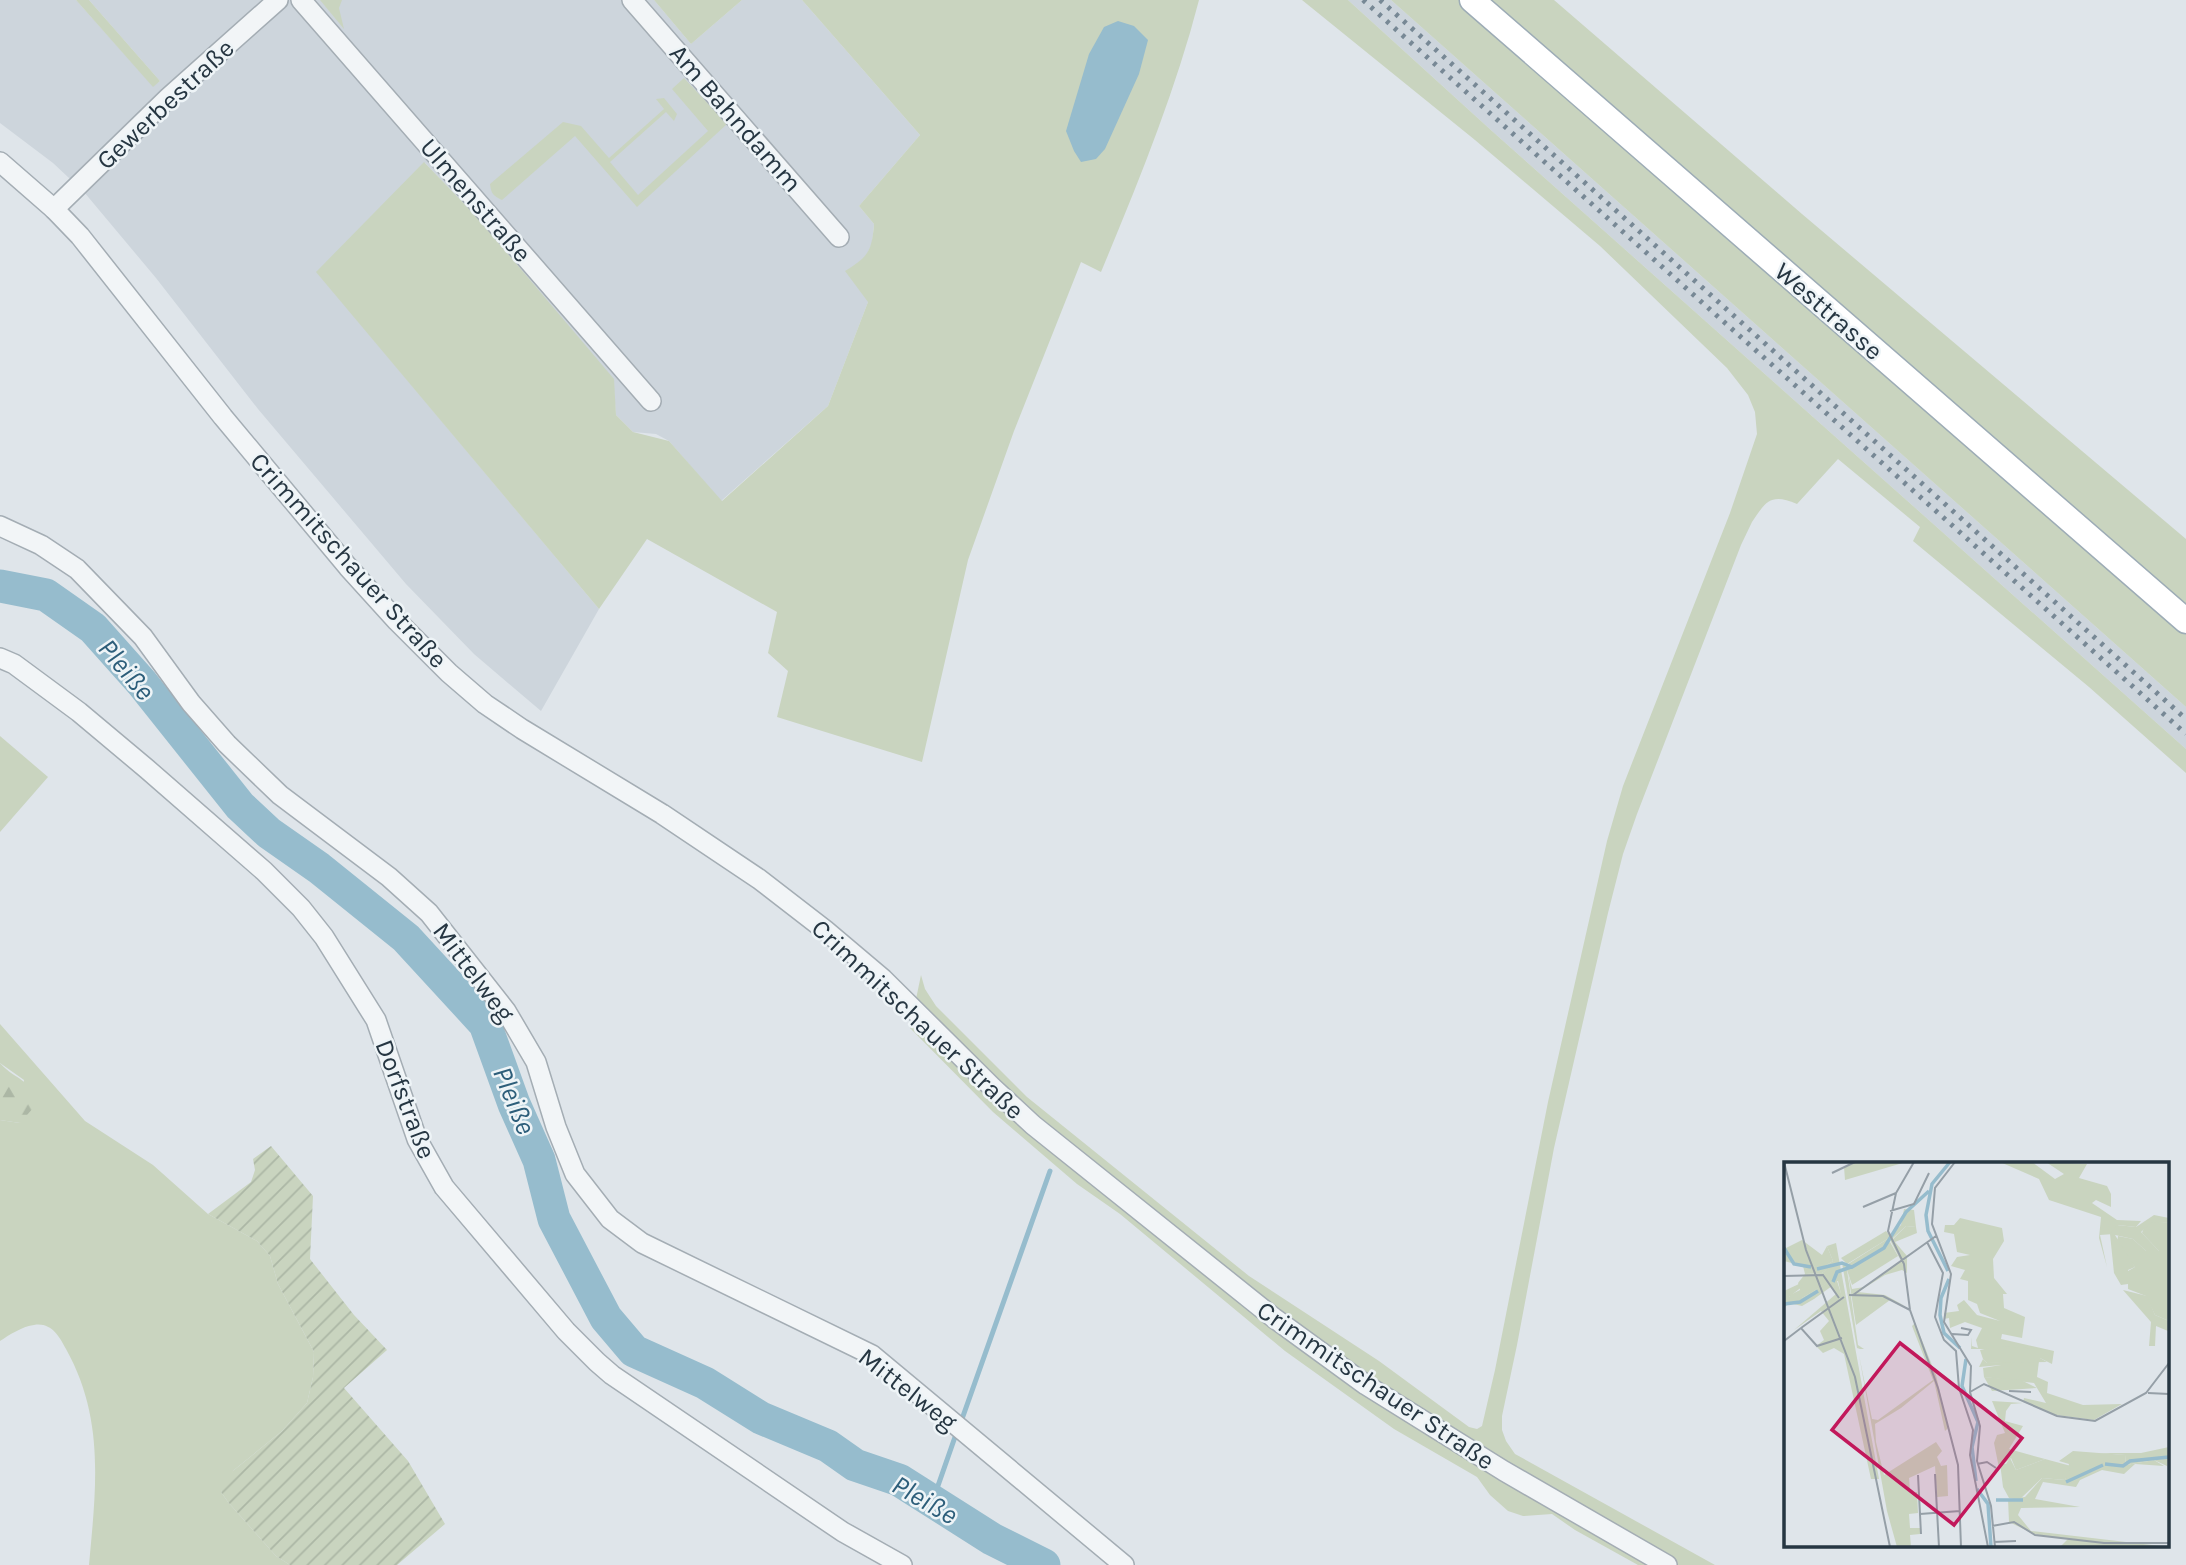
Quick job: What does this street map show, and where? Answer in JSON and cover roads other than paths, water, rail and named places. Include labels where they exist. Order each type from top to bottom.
[{"type":"main road","name":"Westtrasse","points":[[1472,0],[2186,621]]},
{"type":"street","name":"Gewerbestraße","points":[[54,209],[169,97],[278,0]]},
{"type":"street","name":"Ulmenstraße","points":[[302,0],[651,401]]},
{"type":"street","name":"Am Bahndamm","points":[[632,0],[839,237]]},
{"type":"street","name":"Crimmitschauer Straße","points":[[0,162],[54,209],[101,261],[223,417],[348,567],[397,621],[476,696],[522,729],[717,849],[808,917],[883,979],[1034,1125],[1314,1348],[1366,1385],[1469,1450],[1667,1565]]},
{"type":"street","name":"Mittelweg","points":[[0,526],[41,545],[77,569],[143,637],[191,703],[280,795],[389,877],[429,913],[506,1011],[536,1062],[556,1126],[575,1174],[610,1219],[642,1243],[872,1355],[1124,1565]]},
{"type":"street","name":"Dorfstraße","points":[[0,657],[14,664],[79,712],[264,871],[301,908],[324,937],[376,1020],[417,1139],[444,1187],[566,1331],[612,1375],[842,1532],[902,1565]]},
{"type":"water","points":[[1118,21],[1134,26],[1148,40],[1139,74],[1105,149],[1096,159],[1081,162],[1066,131],[1089,54],[1104,27]]},
{"type":"waterway","name":"Pleiße","points":[[0,586],[46,595],[93,628],[142,683],[240,806],[269,833],[319,868],[406,938],[485,1024],[514,1104],[539,1160],[554,1219],[606,1318],[634,1351],[705,1383],[761,1418],[828,1446],[855,1465],[899,1480],[992,1539],[1044,1565]]},
{"type":"waterway","points":[[962,1419],[1050,1171]]},
{"type":"waterway","points":[[933,1500],[955,1437]]},
{"type":"railway","points":[[1363,0],[2186,734]]},
{"type":"railway","points":[[1380,0],[2186,719]]}]
